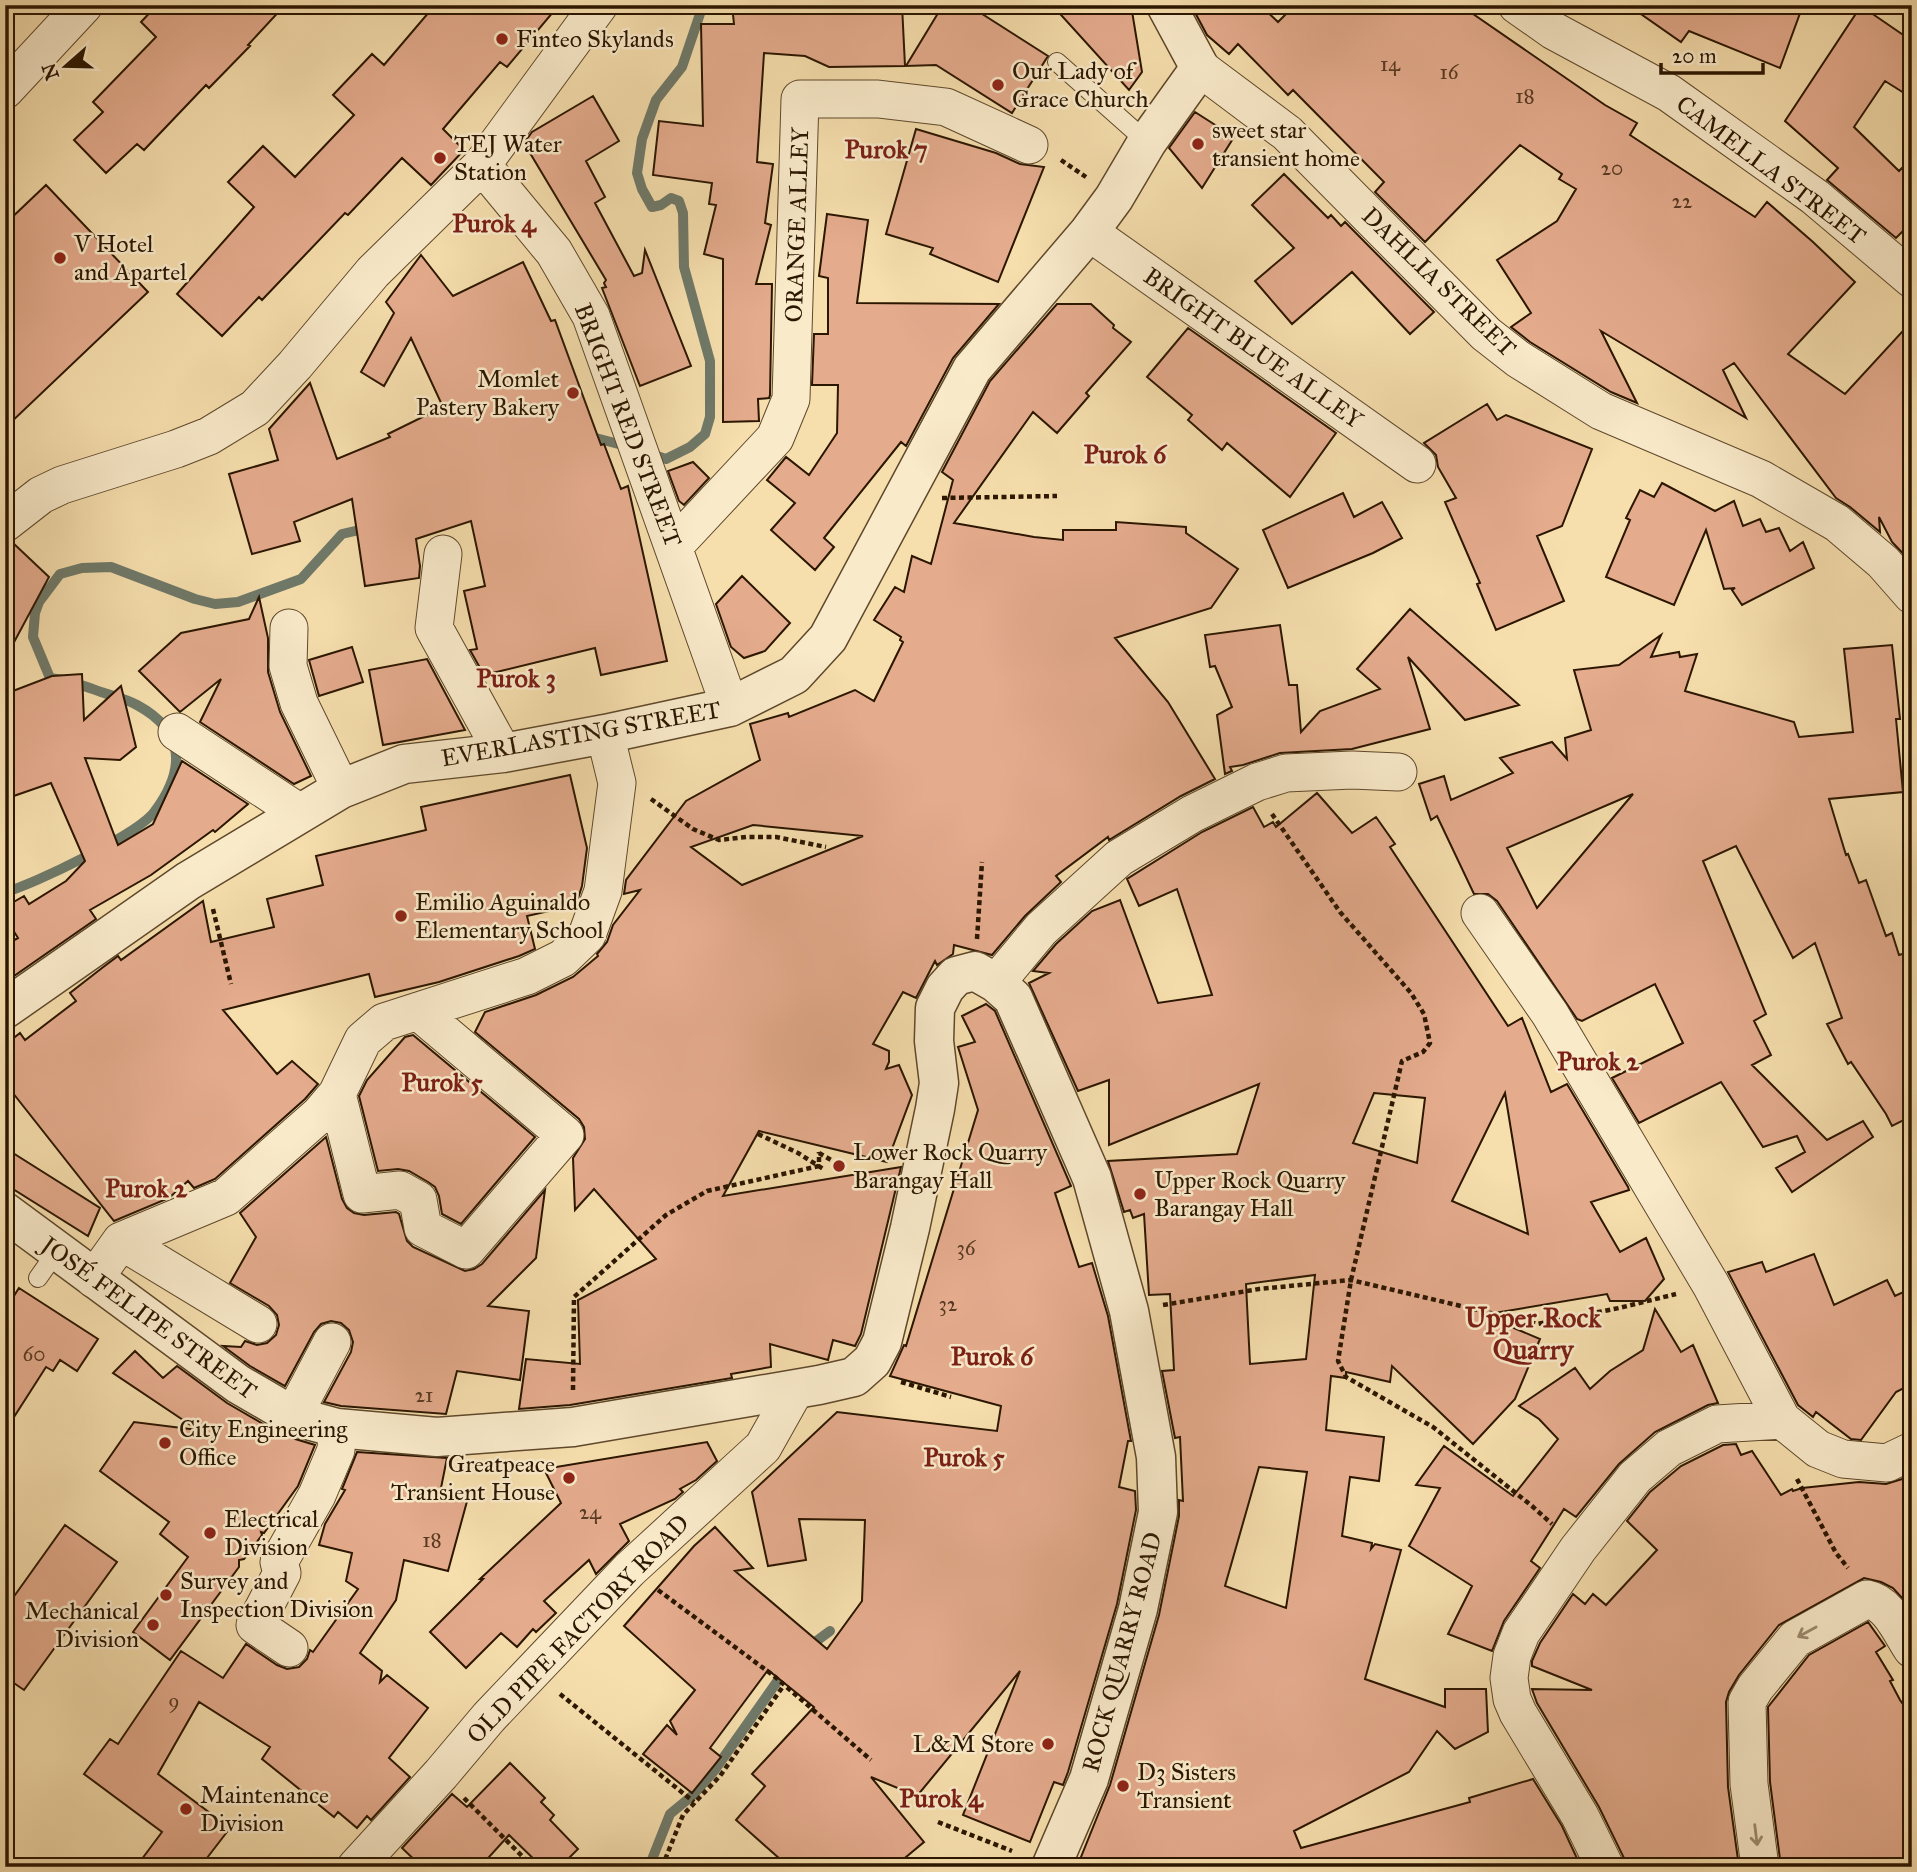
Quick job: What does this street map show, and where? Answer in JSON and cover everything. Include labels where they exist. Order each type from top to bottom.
[{"type":"street","points":[[5,90],[84,5]]},
{"type":"street","points":[[5,523],[41,495],[62,485],[209,436],[255,408],[373,272],[482,165],[599,5]]},
{"type":"street","points":[[1166,5],[1200,68]]},
{"type":"street","name":"CAMELLA STREET","points":[[1517,5],[1554,31],[1669,93],[1815,197],[1912,279]]},
{"type":"street","name":"EVERLASTING STREET","points":[[5,1009],[188,881],[341,789],[404,764],[503,752],[605,734],[730,707],[794,675],[828,638],[972,369],[1089,232],[1114,198],[1147,142],[1200,68]]},
{"type":"street","name":"DAHLIA STREET","points":[[1200,68],[1287,133],[1486,334],[1518,359],[1601,411],[1761,479],[1837,523],[1884,562],[1912,595]]},
{"type":"street","name":"ORANGE ALLEY","points":[[674,546],[775,438],[791,399],[800,99],[878,99],[946,107],[1029,145]]},
{"type":"street","name":"BRIGHT RED STREET","points":[[482,165],[554,252],[591,316],[730,707]]},
{"type":"street","name":"BRIGHT BLUE ALLEY","points":[[1089,232],[1417,464]]},
{"type":"street","points":[[443,554],[435,628],[503,752]]},
{"type":"street","points":[[289,628],[288,666],[299,703],[341,789]]},
{"type":"street","points":[[177,732],[300,813]]},
{"type":"street","points":[[94,1279],[121,1241],[226,1197],[320,1114],[337,1094],[363,1040],[384,1022],[527,976],[563,958],[587,935],[603,891],[617,783],[605,734]]},
{"type":"street","points":[[796,1390],[854,1377],[872,1362],[882,1342],[908,1241],[935,1109],[939,1083],[934,1041],[935,1008],[945,988],[956,976],[986,977],[1119,858],[1192,814],[1257,782],[1286,773],[1352,770],[1398,772]]},
{"type":"street","points":[[1480,913],[1550,1014],[1711,1285],[1782,1420],[1818,1449],[1843,1459],[1887,1463],[1912,1451]]},
{"type":"street","name":"ROCK QUARRY ROAD","points":[[986,977],[1013,998],[1092,1178],[1129,1311],[1156,1457],[1158,1512],[1138,1609],[1089,1779],[1051,1867]]},
{"type":"street","points":[[337,1094],[362,1194],[400,1191],[418,1200],[423,1228],[466,1250],[565,1135],[418,1011]]},
{"type":"street","name":"JOSÉ FELIPE STREET","points":[[5,1212],[47,1264],[94,1279],[215,1368],[268,1403],[293,1416],[337,1428],[437,1437],[485,1435],[573,1427],[796,1390]]},
{"type":"street","points":[[121,1241],[258,1324]]},
{"type":"street","points":[[293,1416],[332,1342]]},
{"type":"street","name":"OLD PIPE FACTORY ROAD","points":[[356,1867],[489,1717],[629,1570],[763,1447],[796,1390]]},
{"type":"street","points":[[1605,1867],[1580,1816],[1522,1723],[1512,1699],[1509,1678],[1512,1656],[1521,1633],[1578,1549],[1635,1477],[1668,1448],[1717,1424],[1782,1420]]},
{"type":"street","points":[[289,1648],[255,1625],[282,1573],[279,1562],[317,1494],[336,1450],[337,1428]]},
{"type":"street","points":[[1760,1867],[1749,1784],[1747,1702],[1755,1688],[1795,1639],[1867,1599],[1877,1601],[1885,1608],[1912,1649]]},
{"type":"lane","points":[[1057,62],[1147,142]]},
{"type":"path","points":[[1029,145],[1068,164],[1114,198]]},
{"type":"path","points":[[931,498],[1057,496]]},
{"type":"path","points":[[1257,782],[1265,803],[1322,889],[1411,993],[1424,1014],[1430,1043],[1423,1052],[1402,1061],[1352,1280],[1338,1361],[1346,1377],[1433,1427],[1532,1506],[1578,1549]]},
{"type":"path","points":[[617,783],[652,799],[693,829],[719,840],[776,837],[826,847]]},
{"type":"path","points":[[982,862],[986,977]]},
{"type":"path","points":[[212,904],[231,984]]},
{"type":"path","points":[[758,1134],[799,1153],[825,1170]]},
{"type":"path","points":[[820,1166],[818,1152],[831,1160]]},
{"type":"path","points":[[572,1398],[575,1297],[666,1215],[707,1191],[820,1166]]},
{"type":"path","points":[[1129,1311],[1259,1289],[1352,1280],[1537,1324],[1619,1308],[1711,1285]]},
{"type":"path","points":[[892,1380],[951,1397]]},
{"type":"path","points":[[1794,1474],[1836,1553],[1867,1599]]},
{"type":"path","points":[[655,1588],[774,1676],[870,1760]]},
{"type":"path","points":[[662,1867],[683,1815],[692,1801],[720,1776],[782,1683]]},
{"type":"path","points":[[555,1690],[692,1801]]},
{"type":"path","points":[[441,1774],[533,1867]]},
{"type":"path","points":[[938,1822],[1012,1851]]},
{"type":"building","points":[[157,5],[285,5],[248,45],[250,46],[209,88],[206,85],[144,150],[137,144],[106,173],[74,140],[103,112],[93,102],[156,37],[141,22]]},
{"type":"building","points":[[435,5],[559,5],[507,67],[500,62],[443,129],[464,150],[431,185],[402,158],[348,215],[345,213],[262,300],[259,297],[222,336],[177,294],[254,207],[228,182],[263,146],[295,177],[354,115],[333,95],[372,54],[384,65]]},
{"type":"building","points":[[732,5],[902,5],[905,66],[829,67],[805,56],[764,53],[757,162],[773,164],[765,223],[771,225],[756,284],[772,284],[770,395],[769,398],[758,399],[759,421],[723,422],[723,259],[704,254],[716,205],[709,204],[712,183],[653,175],[659,121],[703,126],[701,24],[734,24]]},
{"type":"building","name":"Our Lady of Grace Church","points":[[943,5],[968,5],[1048,56],[1012,113],[936,65],[906,66]]},
{"type":"building","points":[[1052,5],[1131,5],[1142,72],[1129,90]]},
{"type":"building","points":[[1191,5],[1260,5],[1278,22],[1295,5],[1460,5],[1605,105],[1637,123],[1630,135],[1755,217],[1767,202],[1855,282],[1788,354],[1845,394],[1912,321],[1912,563],[1892,542],[1879,517],[1880,532],[1836,498],[1734,363],[1723,370],[1746,418],[1601,331],[1637,403],[1611,392],[1530,342],[1511,327],[1531,313],[1497,260],[1557,221],[1576,189],[1559,179],[1562,174],[1520,145],[1425,242],[1375,192],[1384,182],[1293,90],[1288,95],[1238,44],[1229,54],[1207,35]]},
{"type":"building","points":[[1628,5],[1803,5],[1780,68],[1689,31],[1681,42]]},
{"type":"building","points":[[1861,6],[1912,41],[1912,98],[1885,81],[1854,127],[1899,171],[1912,158],[1912,222],[1896,238],[1827,180],[1838,168],[1785,121]]},
{"type":"building","points":[[593,96],[619,141],[586,161],[605,197],[595,203],[634,276],[642,273],[645,250],[691,366],[640,386],[602,288],[606,287],[606,280],[524,143],[532,132]]},
{"type":"building","points":[[1195,112],[1234,137],[1202,188],[1169,148]]},
{"type":"building","points":[[916,129],[996,153],[1020,164],[1044,167],[998,282],[930,254],[933,248],[886,234]]},
{"type":"building","points":[[1284,174],[1328,218],[1331,215],[1341,226],[1345,222],[1434,312],[1410,334],[1352,272],[1292,324],[1255,281],[1294,248],[1252,205]]},
{"type":"building","name":"V Hotel and Apartel","points":[[46,185],[148,292],[5,428],[5,224]]},
{"type":"building","points":[[827,214],[868,220],[857,303],[999,304],[953,358],[906,446],[901,442],[824,538],[834,547],[815,570],[771,530],[795,503],[767,480],[786,457],[809,475],[837,433],[838,385],[812,385],[814,334],[828,334],[828,278],[819,276]]},
{"type":"building","points":[[421,255],[453,296],[523,262],[551,321],[555,320],[601,445],[604,444],[621,489],[628,486],[667,661],[601,675],[595,648],[484,675],[470,650],[477,649],[464,591],[485,586],[471,521],[416,539],[419,578],[365,586],[352,499],[294,522],[300,541],[252,554],[229,474],[278,460],[269,429],[310,383],[337,459],[390,437],[388,434],[443,407],[411,338],[384,386],[361,372],[394,313],[386,302]]},
{"type":"building","points":[[1057,304],[1091,304],[1114,325],[1113,328],[1131,342],[1086,393],[1089,396],[1057,433],[1033,412],[954,523],[1063,540],[1063,530],[1116,530],[1116,522],[1186,527],[1186,533],[1238,569],[1211,608],[1115,638],[1168,702],[1215,779],[1181,796],[1109,840],[1108,837],[1056,876],[1061,882],[1025,916],[992,955],[954,945],[953,954],[937,965],[935,961],[916,998],[903,992],[873,1044],[889,1051],[886,1069],[899,1065],[912,1095],[887,1162],[759,1131],[723,1196],[901,1167],[861,1334],[855,1346],[833,1340],[828,1360],[770,1344],[771,1367],[731,1374],[732,1378],[570,1405],[519,1409],[526,1359],[580,1364],[578,1300],[656,1259],[594,1189],[575,1210],[573,1158],[585,1139],[584,1127],[579,1119],[475,1032],[485,1012],[536,995],[573,977],[598,956],[613,925],[640,890],[624,894],[626,880],[686,801],[760,760],[750,724],[788,713],[789,717],[855,690],[874,701],[903,642],[901,637],[874,620],[895,587],[904,592],[912,556],[931,564],[953,480],[942,472],[990,381]],"holes":[[[753,825],[863,836],[742,885],[691,847]]]},
{"type":"building","points":[[1188,328],[1336,433],[1290,497],[1227,443],[1222,450],[1188,420],[1192,415],[1147,377]]},
{"type":"building","points":[[1487,404],[1497,420],[1506,415],[1592,449],[1562,526],[1537,536],[1564,601],[1496,630],[1477,584],[1480,583],[1445,502],[1456,498],[1438,467],[1436,455],[1424,443]]},
{"type":"building","points":[[693,462],[709,478],[684,505],[679,501],[668,471]]},
{"type":"building","points":[[1662,483],[1715,511],[1734,501],[1743,526],[1760,519],[1766,532],[1779,528],[1790,551],[1803,542],[1814,568],[1742,605],[1732,590],[1735,588],[1724,589],[1706,530],[1674,605],[1606,577],[1630,520],[1626,518],[1640,490],[1654,497]]},
{"type":"building","points":[[1343,493],[1354,517],[1382,502],[1402,538],[1288,588],[1263,530]]},
{"type":"building","points":[[12,542],[49,577],[5,659],[5,544]]},
{"type":"building","points":[[742,576],[790,623],[765,651],[744,658],[731,647],[716,604]]},
{"type":"building","points":[[259,597],[268,638],[268,672],[280,712],[311,776],[294,784],[200,722],[221,679],[180,712],[139,671],[181,633],[249,619]]},
{"type":"building","points":[[1410,609],[1519,705],[1465,720],[1408,657],[1430,729],[1352,749],[1280,753],[1230,767],[1232,771],[1225,774],[1217,715],[1232,707],[1215,666],[1210,667],[1205,635],[1280,625],[1289,685],[1297,685],[1301,732],[1320,711],[1380,689],[1357,669]]},
{"type":"building","points":[[1661,635],[1651,657],[1679,652],[1680,657],[1697,654],[1685,691],[1794,722],[1799,737],[1853,732],[1844,649],[1892,645],[1900,719],[1896,719],[1903,792],[1829,799],[1846,855],[1848,854],[1859,883],[1866,880],[1886,936],[1892,933],[1899,955],[1912,951],[1912,1116],[1892,1126],[1851,1062],[1848,1064],[1827,1024],[1842,1018],[1815,943],[1793,958],[1736,846],[1703,861],[1766,1014],[1754,1021],[1771,1055],[1752,1065],[1827,1140],[1863,1121],[1873,1137],[1792,1192],[1776,1168],[1805,1152],[1797,1136],[1763,1147],[1721,1082],[1639,1123],[1612,1078],[1683,1043],[1655,984],[1582,1021],[1577,1019],[1497,901],[1488,894],[1474,894],[1437,816],[1431,820],[1419,784],[1444,776],[1451,800],[1513,773],[1500,758],[1552,742],[1567,759],[1565,738],[1591,730],[1574,670],[1619,665]],"holes":[[[1633,794],[1537,908],[1507,848]]]},
{"type":"building","points":[[352,647],[363,682],[319,696],[309,660]]},
{"type":"building","points":[[427,659],[465,730],[383,745],[369,670]]},
{"type":"building","points":[[82,674],[84,720],[121,686],[136,747],[120,760],[85,758],[118,845],[153,824],[182,761],[248,804],[215,832],[213,830],[151,875],[90,910],[96,919],[14,976],[5,957],[5,945],[18,938],[5,917],[5,907],[24,896],[29,904],[66,881],[85,861],[51,783],[5,799],[5,694],[52,676]]},
{"type":"building","points":[[570,775],[587,848],[582,886],[576,905],[527,916],[535,949],[439,982],[375,997],[369,974],[223,1010],[277,1074],[292,1061],[318,1084],[305,1099],[215,1179],[194,1188],[188,1181],[169,1198],[114,1221],[5,1083],[5,1045],[20,1033],[25,1040],[76,1001],[70,993],[102,968],[118,956],[121,960],[203,901],[211,942],[274,927],[267,899],[323,885],[316,856],[426,830],[421,807]]},
{"type":"building","points":[[1317,793],[1352,833],[1376,817],[1395,844],[1390,847],[1508,1026],[1522,1018],[1551,1092],[1567,1084],[1628,1187],[1629,1190],[1591,1202],[1620,1252],[1646,1238],[1664,1279],[1645,1301],[1610,1301],[1607,1294],[1483,1315],[1540,1339],[1515,1399],[1473,1444],[1392,1366],[1390,1382],[1346,1372],[1346,1378],[1331,1376],[1326,1430],[1384,1437],[1379,1481],[1350,1477],[1342,1536],[1372,1543],[1371,1549],[1375,1544],[1401,1550],[1365,1679],[1445,1707],[1445,1689],[1486,1689],[1488,1732],[1455,1749],[1437,1731],[1409,1772],[1294,1831],[1301,1848],[1470,1802],[1469,1798],[1533,1779],[1562,1826],[1581,1867],[1077,1867],[1110,1785],[1159,1615],[1179,1516],[1179,1500],[1183,1501],[1180,1437],[1175,1438],[1162,1371],[1174,1370],[1170,1294],[1149,1295],[1144,1214],[1133,1218],[1130,1210],[1124,1212],[1108,1161],[1237,1154],[1259,1084],[1109,1145],[1109,1080],[1078,1091],[1029,983],[1049,973],[1033,971],[1056,944],[1092,911],[1120,900],[1158,1003],[1212,995],[1177,889],[1139,906],[1127,879],[1202,832],[1253,807],[1264,827],[1273,822],[1276,827]],"holes":[[[1374,1093],[1425,1098],[1417,1163],[1353,1143]],[[1505,1093],[1528,1234],[1452,1201]],[[1315,1275],[1306,1359],[1250,1364],[1246,1284]],[[1259,1467],[1307,1472],[1286,1608],[1225,1586]]]},
{"type":"building","points":[[986,1004],[995,1011],[1071,1186],[1055,1193],[1079,1267],[1092,1263],[1108,1316],[1131,1441],[1128,1441],[1119,1487],[1135,1491],[1136,1510],[1117,1604],[1068,1772],[1063,1785],[1054,1782],[1030,1842],[963,1815],[1020,1671],[917,1796],[871,1777],[924,1842],[894,1867],[789,1867],[736,1820],[765,1786],[752,1774],[814,1707],[768,1670],[710,1748],[721,1757],[692,1793],[643,1754],[667,1725],[677,1735],[670,1721],[695,1690],[624,1626],[694,1546],[715,1527],[753,1568],[735,1571],[827,1649],[862,1601],[865,1520],[799,1519],[806,1560],[768,1566],[752,1492],[837,1412],[997,1431],[1001,1406],[890,1376],[904,1345],[906,1346],[978,1110],[958,1047],[975,1042],[962,1016]]},
{"type":"building","points":[[413,1035],[535,1137],[461,1224],[442,1214],[439,1196],[435,1187],[428,1182],[409,1171],[378,1171],[359,1096],[367,1080],[405,1037]]},
{"type":"building","points":[[326,1137],[342,1199],[347,1208],[364,1215],[396,1212],[407,1241],[413,1247],[465,1271],[482,1264],[545,1190],[536,1258],[488,1306],[529,1311],[520,1380],[457,1371],[446,1414],[341,1406],[324,1402],[351,1352],[353,1342],[349,1330],[341,1323],[331,1321],[321,1324],[285,1386],[250,1366],[223,1346],[241,1347],[245,1341],[257,1345],[267,1343],[276,1335],[279,1325],[277,1315],[269,1306],[230,1283],[256,1237],[240,1213]]},
{"type":"building","points":[[5,1148],[100,1208],[88,1236],[5,1184]]},
{"type":"building","points":[[1814,1254],[1834,1305],[1887,1280],[1895,1296],[1912,1288],[1912,1384],[1896,1392],[1861,1440],[1851,1439],[1816,1412],[1813,1417],[1798,1405],[1728,1272],[1762,1262],[1766,1272]]},
{"type":"building","points":[[19,1288],[98,1339],[77,1371],[60,1360],[53,1371],[46,1367],[5,1431],[5,1310]]},
{"type":"building","points":[[1655,1309],[1681,1352],[1693,1345],[1718,1403],[1708,1405],[1655,1432],[1619,1464],[1576,1517],[1564,1509],[1531,1561],[1540,1568],[1504,1621],[1492,1651],[1448,1634],[1472,1586],[1409,1546],[1440,1488],[1416,1485],[1444,1446],[1513,1496],[1558,1439],[1539,1419],[1519,1406],[1575,1368],[1590,1389],[1610,1371],[1643,1350]]},
{"type":"building","points":[[135,1351],[163,1378],[177,1366],[227,1403],[282,1435],[315,1445],[298,1486],[264,1533],[261,1532],[262,1535],[244,1559],[239,1560],[239,1567],[170,1660],[133,1632],[188,1557],[160,1534],[169,1522],[100,1471],[134,1422],[198,1430],[113,1373]]},
{"type":"building","points":[[707,1442],[717,1461],[696,1480],[680,1489],[683,1492],[675,1499],[620,1524],[629,1541],[596,1574],[589,1560],[544,1601],[556,1613],[536,1632],[533,1629],[517,1647],[501,1633],[466,1668],[430,1632],[483,1579],[480,1579],[561,1503],[544,1469]]},
{"type":"building","points":[[1736,1444],[1741,1455],[1752,1451],[1781,1495],[1792,1489],[1859,1482],[1886,1484],[1912,1476],[1912,1609],[1893,1588],[1864,1578],[1779,1625],[1739,1675],[1726,1702],[1728,1787],[1739,1867],[1626,1867],[1599,1807],[1537,1703],[1532,1689],[1592,1690],[1532,1666],[1532,1661],[1540,1643],[1573,1594],[1585,1604],[1593,1594],[1606,1605],[1657,1550],[1627,1521],[1650,1492],[1681,1466],[1723,1445]]},
{"type":"building","points":[[357,1452],[447,1458],[441,1488],[469,1494],[448,1571],[404,1560],[396,1600],[360,1653],[382,1671],[380,1682],[387,1675],[428,1708],[389,1758],[410,1777],[371,1820],[367,1816],[357,1828],[338,1812],[334,1817],[262,1759],[270,1747],[199,1702],[158,1774],[230,1828],[200,1867],[136,1867],[162,1832],[84,1774],[110,1739],[118,1744],[181,1651],[223,1678],[246,1644],[287,1669],[299,1667],[307,1659],[310,1650],[313,1652],[358,1589],[346,1581],[352,1553],[319,1545],[325,1524],[345,1490],[342,1489]]},
{"type":"building","points":[[65,1525],[117,1562],[24,1690],[5,1677],[5,1609]]},
{"type":"building","points":[[1868,1622],[1885,1646],[1876,1652],[1893,1680],[1890,1681],[1900,1700],[1912,1717],[1912,1867],[1781,1867],[1770,1782],[1768,1707],[1809,1655]]},
{"type":"building","points":[[510,1763],[545,1798],[541,1802],[554,1815],[550,1820],[578,1849],[560,1867],[542,1867],[509,1835],[480,1867],[422,1867],[402,1848],[452,1794],[467,1807]]},
{"type":"waterway","points":[[648,453],[666,459],[690,447],[705,434],[710,417],[710,361],[684,267],[683,213],[679,201],[671,198],[652,207],[637,173],[642,139],[656,100],[682,67],[703,5]]},
{"type":"waterway","points":[[588,436],[630,447]]},
{"type":"waterway","points":[[5,892],[85,857],[145,821],[165,795],[176,766],[172,739],[153,715],[124,699],[50,678],[33,637],[35,613],[39,602],[60,574],[82,568],[111,567],[195,599],[215,604],[238,602],[301,579],[342,534],[368,528]]},
{"type":"waterway","points":[[807,1648],[830,1631]]},
{"type":"waterway","points":[[649,1867],[670,1814],[693,1795],[714,1771],[786,1669]]},
{"type":"place","name":"Finteo Skylands","points":[[502,39]]},
{"type":"place","name":"Our Lady of Grace Church","points":[[998,85]]},
{"type":"place","name":"sweet star transient home","points":[[1198,144]]},
{"type":"place","name":"TEJ Water Station","points":[[440,158]]},
{"type":"place","name":"V Hotel and Apartel","points":[[60,258]]},
{"type":"place","name":"Momlet Pastery Bakery","points":[[573,393]]},
{"type":"place","name":"Emilio Aguinaldo Elementary School","points":[[401,916]]},
{"type":"place","name":"Lower Rock Quarry Barangay Hall","points":[[839,1166]]},
{"type":"place","name":"Upper Rock Quarry Barangay Hall","points":[[1140,1194]]},
{"type":"place","name":"City Engineering Office","points":[[165,1443]]},
{"type":"place","name":"Greatpeace Transient House","points":[[569,1478]]},
{"type":"place","name":"Electrical Division","points":[[210,1533]]},
{"type":"place","name":"Survey and Inspection Division","points":[[166,1595]]},
{"type":"place","name":"Mechanical Division","points":[[153,1625]]},
{"type":"place","name":"L&M Store","points":[[1048,1744]]},
{"type":"place","name":"D3 Sisters Transient","points":[[1123,1786]]},
{"type":"place","name":"Maintenance Division","points":[[186,1809]]},
{"type":"district","name":"Purok 7","points":[[886,149]]},
{"type":"district","name":"Purok 4","points":[[494,223]]},
{"type":"district","name":"Purok 6","points":[[1125,454]]},
{"type":"district","name":"Purok 3","points":[[516,678]]},
{"type":"district","name":"Purok 2","points":[[1598,1061]]},
{"type":"district","name":"Purok 5","points":[[442,1082]]},
{"type":"district","name":"Purok 2","points":[[146,1188]]},
{"type":"district","name":"Upper Rock Quarry","points":[[1533,1333]]},
{"type":"district","name":"Purok 6","points":[[992,1356]]},
{"type":"district","name":"Purok 5","points":[[964,1457]]},
{"type":"district","name":"Purok 4","points":[[941,1798]]}]
